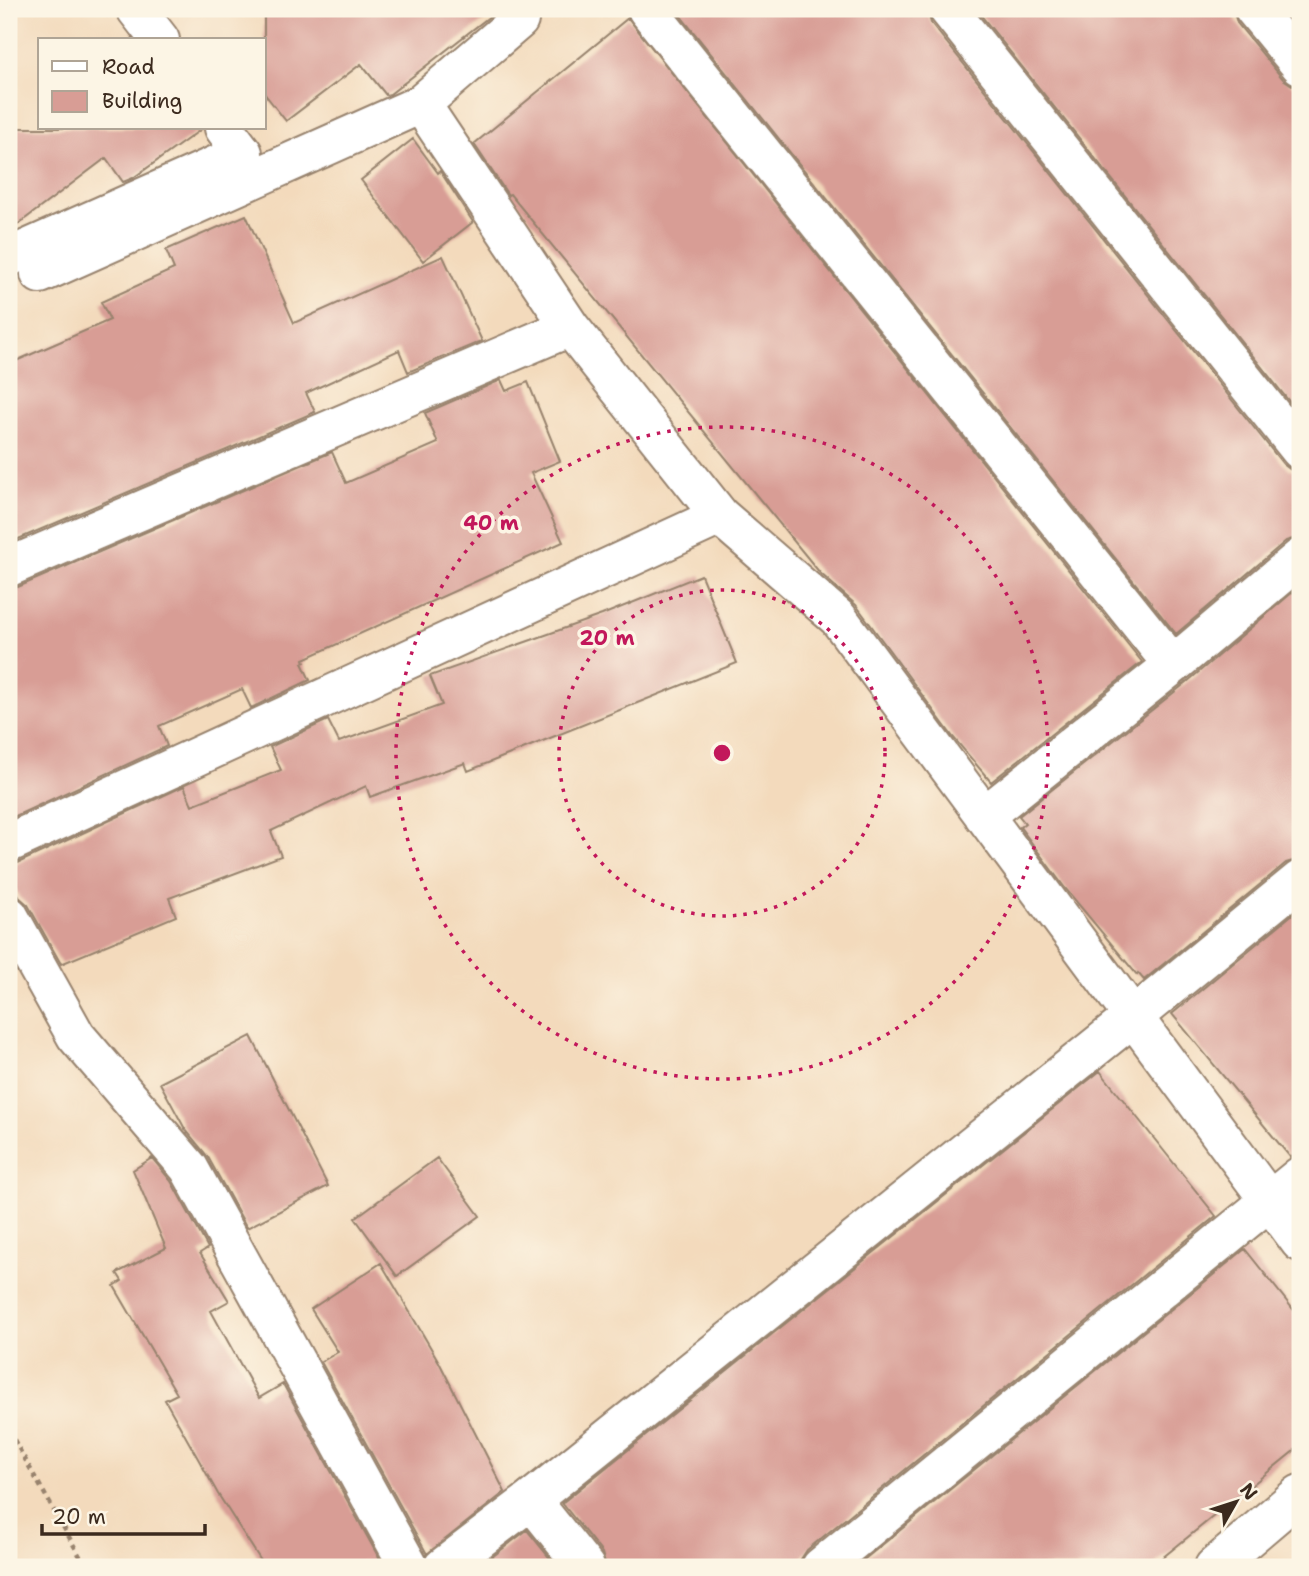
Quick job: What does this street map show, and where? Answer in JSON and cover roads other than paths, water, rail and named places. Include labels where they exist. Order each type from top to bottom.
[{"type":"street","points":[[136,9],[158,38]]},
{"type":"street","points":[[648,9],[1173,664]]},
{"type":"street","points":[[948,9],[1300,450]]},
{"type":"street","points":[[1254,9],[1300,65]]},
{"type":"street","points":[[24,265],[239,153],[421,104],[521,12]]},
{"type":"street","points":[[421,104],[570,327],[720,516],[838,618],[1300,1242]]},
{"type":"street","points":[[9,567],[570,327]]},
{"type":"street","points":[[9,843],[720,516]]},
{"type":"street","points":[[984,816],[1300,558]]},
{"type":"street","points":[[443,1567],[531,1500],[1300,880]]},
{"type":"street","points":[[9,916],[76,1035],[189,1168],[409,1567]]},
{"type":"street","points":[[821,1567],[1300,1176]]},
{"type":"street","points":[[1214,1567],[1300,1494]]},
{"type":"street","points":[[531,1500],[586,1567]]}]
